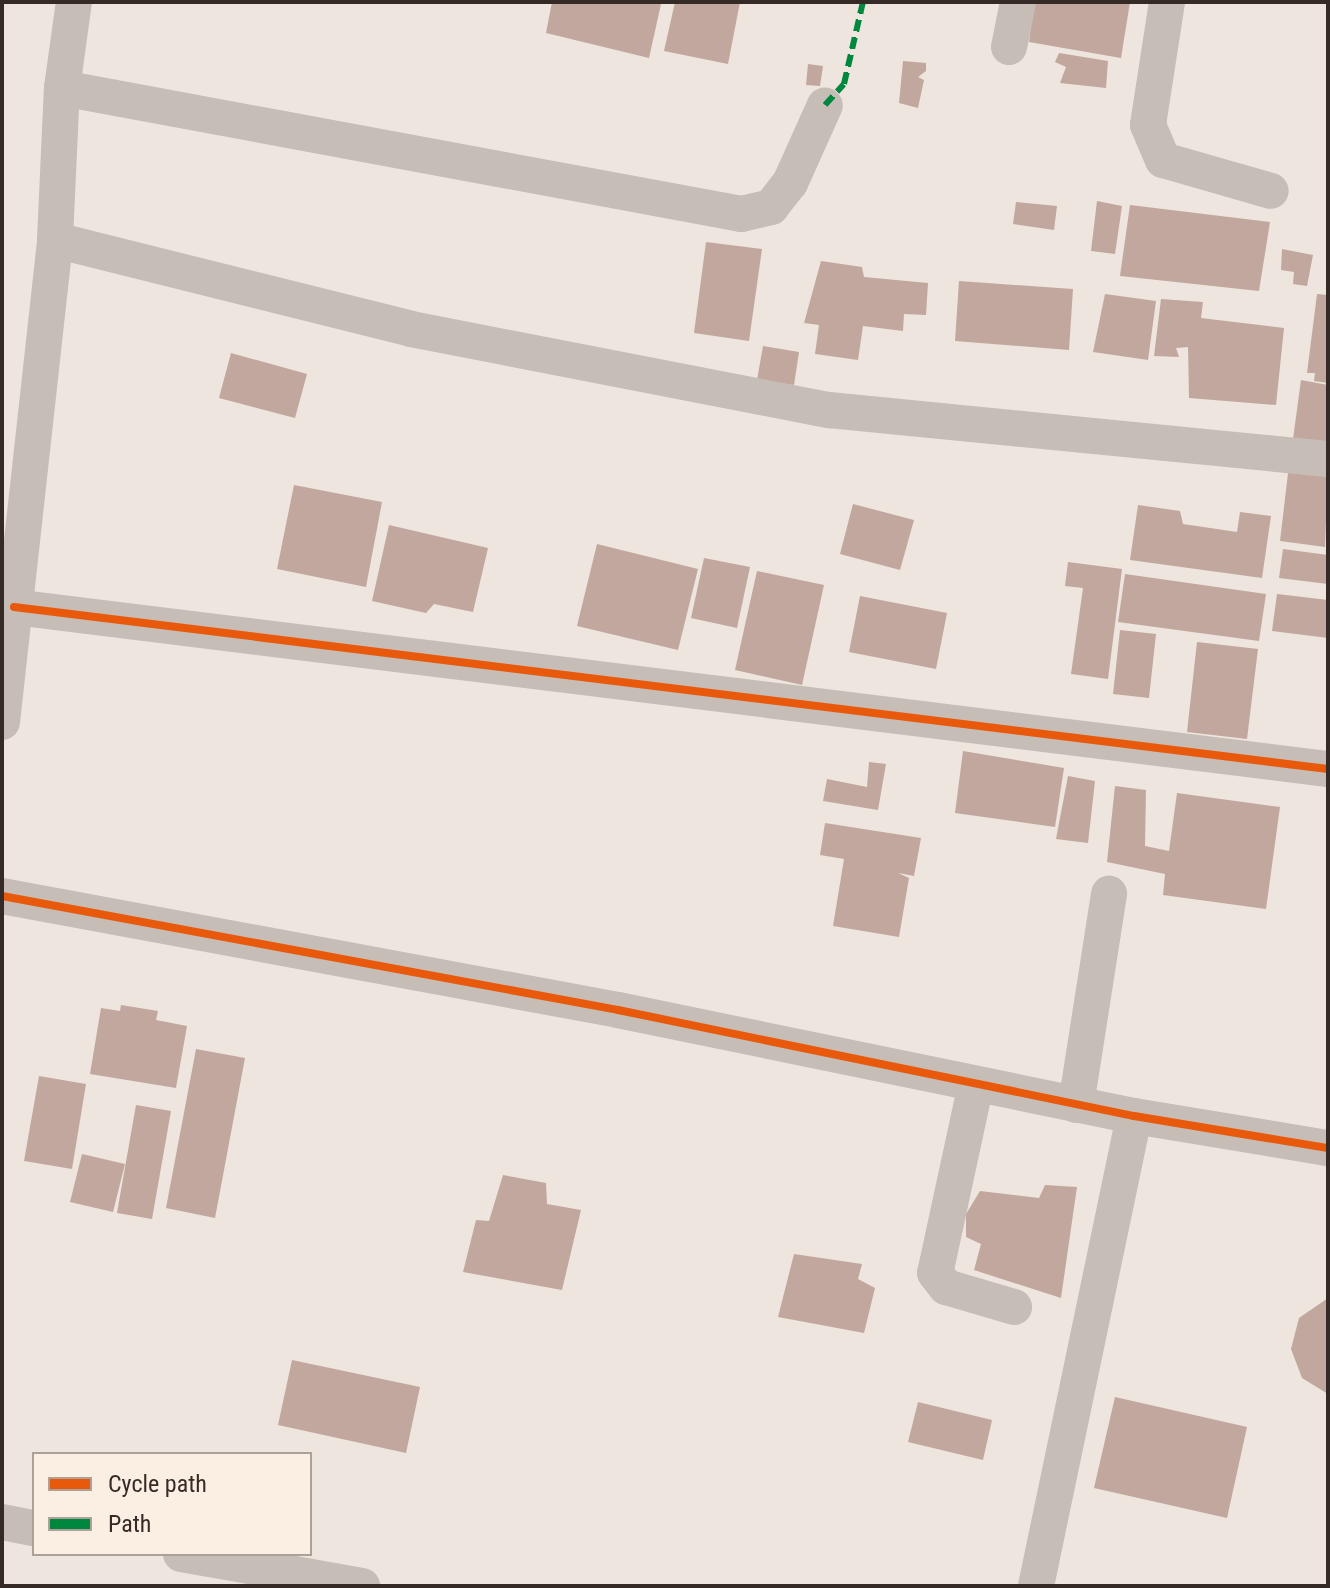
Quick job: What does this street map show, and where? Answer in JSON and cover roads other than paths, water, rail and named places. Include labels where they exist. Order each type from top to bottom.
[{"type":"street","points":[[2,722],[55,240],[62,88],[74,2]]},
{"type":"street","points":[[1009,47],[1018,2]]},
{"type":"street","points":[[1167,2],[1148,125],[1163,160],[1271,191]]},
{"type":"street","points":[[62,88],[741,214],[771,207],[790,183],[825,105]]},
{"type":"street","points":[[55,240],[411,329],[829,410],[1328,459]]},
{"type":"street","points":[[14,607],[1328,769]]},
{"type":"street","points":[[1076,1105],[1109,894]]},
{"type":"street","points":[[2,896],[618,1010],[1076,1105],[1328,1148]]},
{"type":"street","points":[[976,1084],[935,1273],[946,1287],[1014,1307]]},
{"type":"street","points":[[1036,1586],[1134,1116]]},
{"type":"street","points":[[2,1522],[32,1528]]},
{"type":"street","points":[[192,1556],[362,1586]]}]
